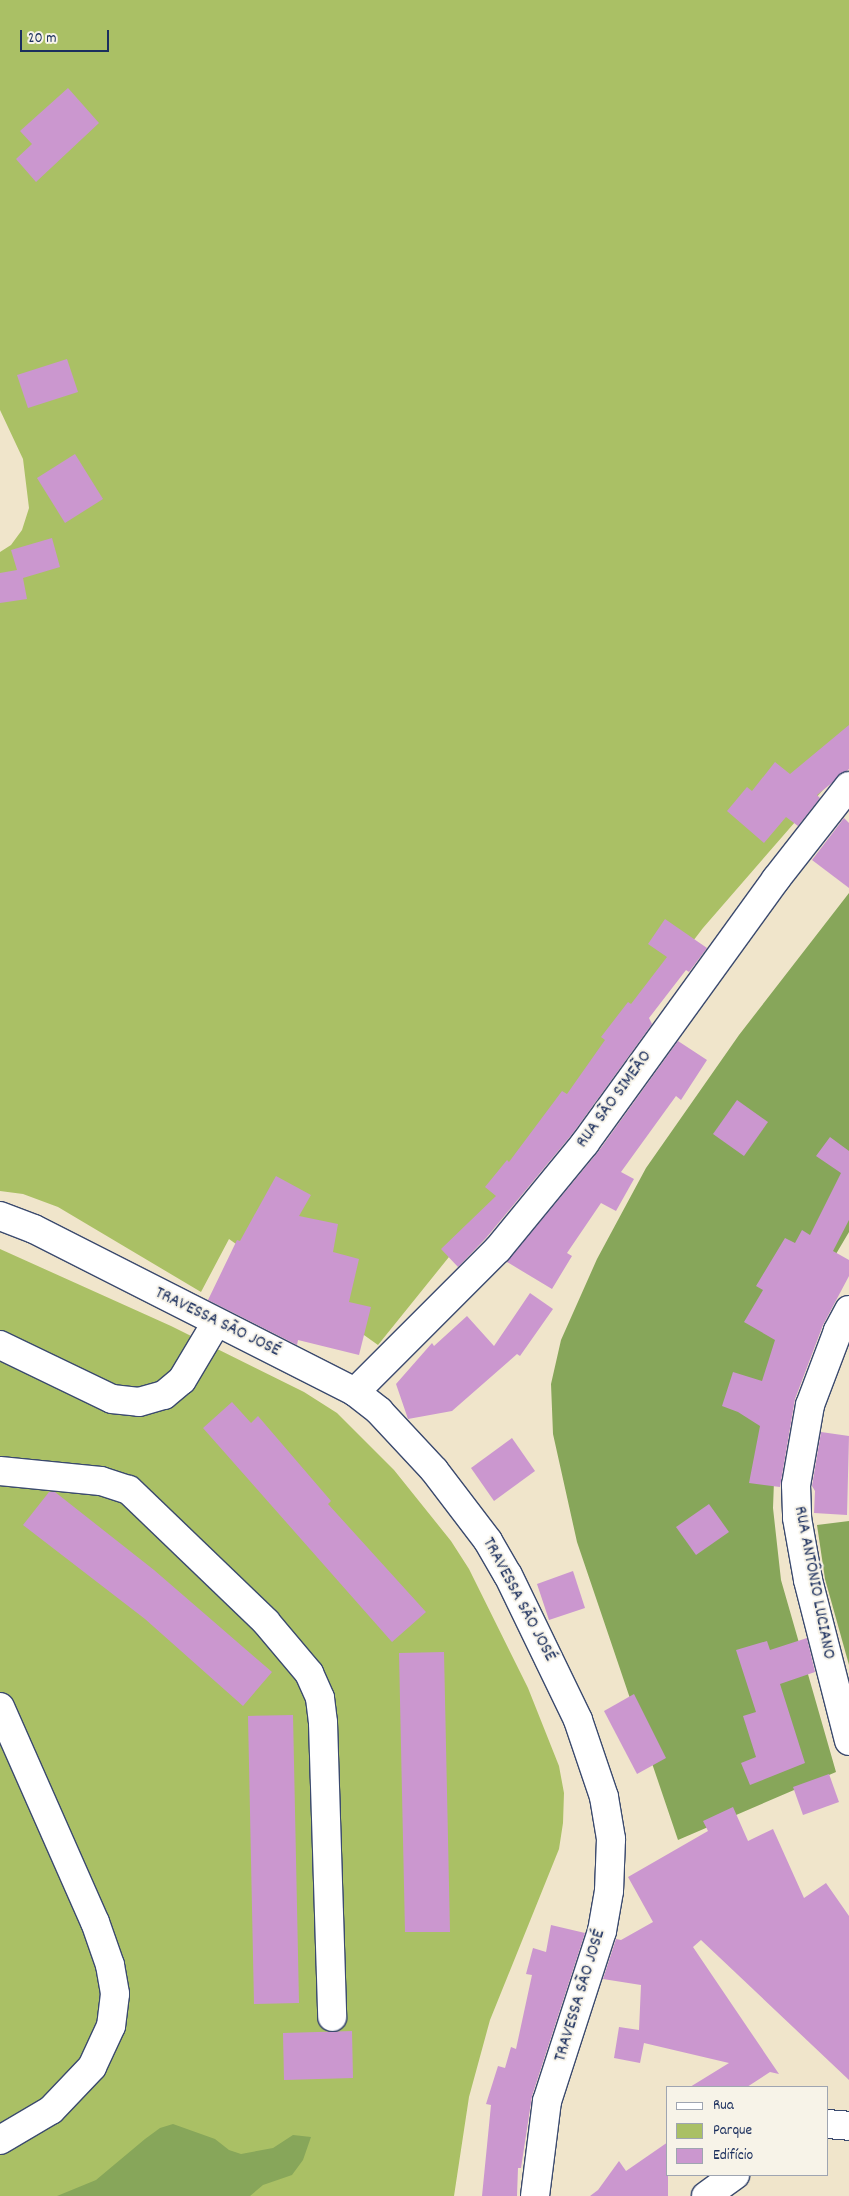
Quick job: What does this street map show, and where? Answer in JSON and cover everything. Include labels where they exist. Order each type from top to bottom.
[{"type":"street","name":"RUA SÃO SIMEÃO","points":[[355,1392],[498,1249],[574,1157],[776,879],[849,786]]},
{"type":"street","name":"TRAVESSA SÃO JOSÉ","points":[[0,1216],[34,1229],[355,1392],[379,1411],[416,1450],[488,1541],[546,1648],[578,1720],[608,1816],[612,1854],[606,1910],[547,2101],[535,2196]]},
{"type":"street","name":"RUA ANTÔNIO LUCIANO","points":[[849,1310],[838,1330],[810,1405],[796,1485],[797,1518],[808,1580],[849,1741]]},
{"type":"street","points":[[0,1345],[112,1399],[139,1402],[164,1394],[182,1380],[216,1323]]},
{"type":"street","points":[[0,1471],[101,1481],[130,1490],[266,1622],[309,1674],[320,1698],[323,1723],[332,2016]]},
{"type":"street","points":[[0,1707],[95,1922],[110,1965],[114,1994],[111,2026],[92,2067],[51,2110],[0,2140]]},
{"type":"street","points":[[829,2124],[849,2126]]},
{"type":"street","points":[[706,2196],[734,2176]]},
{"type":"green space","points":[[0,0],[849,0],[849,760],[703,928],[482,1216],[378,1345],[229,1239],[201,1292],[58,1207],[23,1194],[0,1191],[0,552],[11,545],[22,530],[29,508],[23,459],[0,410]]},
{"type":"green space","points":[[849,893],[849,1232],[836,1254],[775,1454],[773,1508],[781,1580],[836,1772],[678,1840],[577,1542],[553,1434],[551,1384],[561,1340],[597,1259],[646,1168],[739,1035]]},
{"type":"green space","points":[[0,1249],[171,1326],[304,1392],[337,1413],[394,1470],[451,1541],[469,1569],[528,1688],[559,1766],[564,1793],[563,1823],[559,1849],[490,2020],[469,2097],[454,2196],[0,2196]]},
{"type":"green space","points":[[849,1521],[849,1665],[825,1579],[817,1525]]},
{"type":"green space","points":[[173,2124],[215,2139],[229,2150],[241,2154],[273,2148],[293,2135],[311,2137],[303,2160],[292,2175],[263,2185],[250,2196],[57,2196],[96,2180],[160,2128]]},
{"type":"building","points":[[68,88],[99,123],[36,182],[16,159],[32,144],[20,131]]},
{"type":"building","points":[[67,359],[78,392],[28,408],[17,375]]},
{"type":"building","points":[[75,454],[103,499],[65,523],[37,478]]},
{"type":"building","points":[[52,538],[60,567],[23,578],[27,599],[0,603],[0,573],[17,570],[11,550]]},
{"type":"building","points":[[849,725],[849,769],[817,795],[820,798],[798,826],[786,817],[764,843],[727,811],[747,787],[752,791],[775,762],[790,774]]},
{"type":"building","points":[[844,818],[849,823],[849,888],[812,860]]},
{"type":"building","points":[[665,919],[707,948],[689,972],[686,970],[649,1018],[652,1024],[573,1133],[486,1238],[458,1267],[441,1249],[496,1196],[485,1187],[507,1160],[509,1162],[562,1091],[567,1094],[605,1040],[601,1037],[628,1002],[631,1004],[667,957],[648,944]]},
{"type":"building","points":[[678,1041],[707,1060],[681,1100],[676,1096],[621,1172],[634,1179],[616,1211],[601,1203],[567,1253],[572,1256],[552,1289],[507,1262],[598,1152]]},
{"type":"building","points":[[737,1100],[768,1122],[744,1156],[713,1134]]},
{"type":"building","points":[[830,1137],[849,1151],[849,1220],[833,1251],[849,1260],[849,1276],[823,1325],[795,1399],[780,1487],[749,1483],[760,1426],[738,1412],[722,1406],[733,1372],[762,1381],[775,1340],[744,1322],[763,1290],[756,1286],[785,1238],[795,1243],[802,1230],[810,1235],[841,1173],[816,1156]]},
{"type":"building","points":[[276,1176],[311,1195],[299,1216],[338,1224],[333,1252],[359,1259],[349,1302],[371,1307],[359,1355],[298,1340],[297,1345],[208,1300],[237,1240],[240,1241]]},
{"type":"building","points":[[530,1293],[553,1309],[520,1356],[517,1354],[452,1411],[408,1419],[396,1384],[432,1343],[434,1346],[467,1316],[494,1346]]},
{"type":"building","points":[[232,1402],[251,1423],[258,1416],[331,1501],[328,1504],[426,1612],[392,1642],[203,1428]]},
{"type":"building","points":[[821,1432],[849,1436],[847,1515],[814,1513],[815,1491],[812,1486]]},
{"type":"building","points":[[512,1438],[535,1471],[494,1501],[471,1468]]},
{"type":"building","points":[[49,1492],[55,1492],[154,1570],[272,1672],[243,1706],[145,1619],[23,1525]]},
{"type":"building","points":[[709,1504],[729,1532],[696,1555],[676,1527]]},
{"type":"building","points":[[573,1571],[585,1608],[549,1620],[537,1584]]},
{"type":"building","points":[[807,1638],[815,1672],[780,1684],[805,1763],[750,1785],[741,1763],[756,1757],[743,1716],[756,1712],[736,1650],[767,1641],[770,1650]]},
{"type":"building","points":[[444,1652],[450,1932],[405,1932],[399,1653]]},
{"type":"building","points":[[634,1694],[666,1758],[637,1774],[604,1711]]},
{"type":"building","points":[[293,1715],[299,2003],[254,2004],[248,1716]]},
{"type":"building","points":[[829,1774],[839,1802],[803,1815],[793,1787]]},
{"type":"building","points":[[733,1807],[748,1841],[773,1829],[804,1898],[826,1883],[849,1916],[849,2080],[701,1940],[693,1947],[779,2074],[770,2072],[749,2086],[692,2086],[729,2063],[644,2043],[640,2063],[614,2058],[619,2027],[639,2030],[641,1985],[603,1979],[616,1939],[621,1940],[653,1922],[628,1877],[708,1831],[703,1821]]},
{"type":"building","points":[[551,1925],[585,1933],[532,2096],[521,2168],[518,2168],[517,2196],[482,2196],[491,2105],[486,2104],[498,2066],[505,2068],[511,2047],[516,2049],[532,1975],[526,1974],[533,1948],[546,1952]]},
{"type":"building","points":[[352,2031],[353,2078],[284,2080],[283,2033]]},
{"type":"building","points":[[666,2143],[668,2196],[590,2196],[598,2190],[619,2161],[626,2171]]}]
